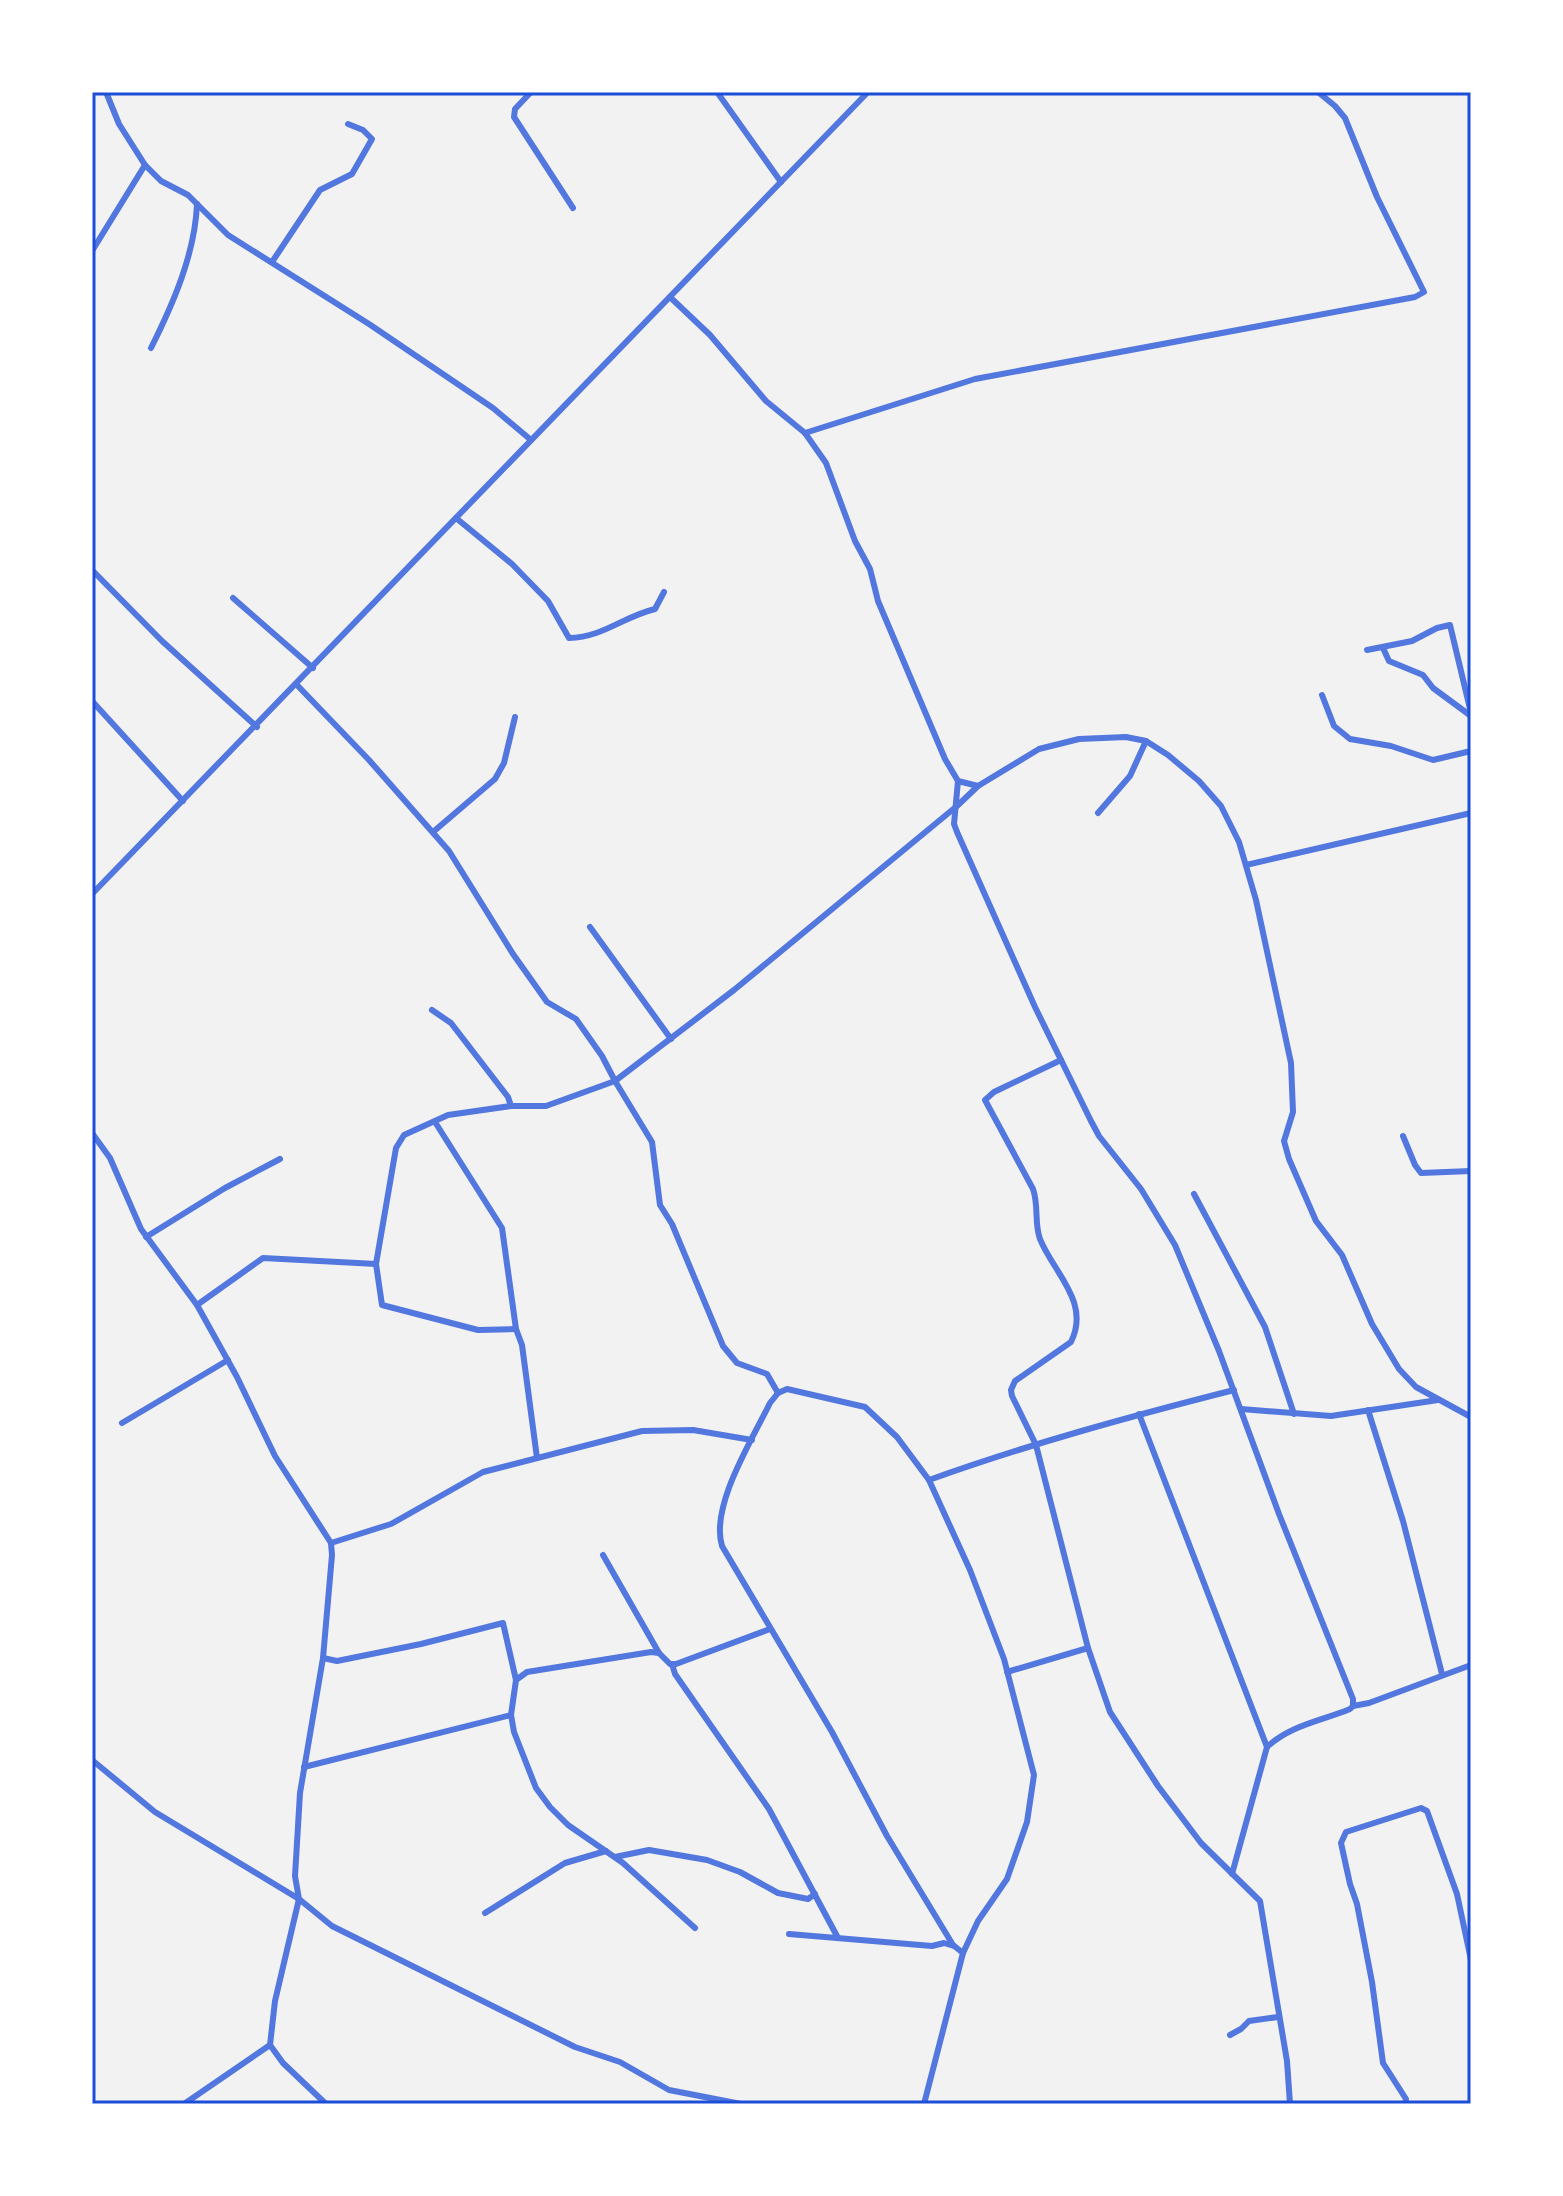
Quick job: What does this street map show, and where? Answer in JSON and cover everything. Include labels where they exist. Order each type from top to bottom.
[{"type":"street","points":[[106,92],[119,124],[145,165],[161,181],[188,195],[228,235],[493,408],[531,440]]},
{"type":"street","points":[[531,92],[515,109],[514,117],[573,208]]},
{"type":"street","points":[[717,92],[781,182]]},
{"type":"street","points":[[92,894],[257,727],[868,92]]},
{"type":"street","points":[[805,433],[975,379],[1415,297],[1424,292],[1377,197],[1345,118],[1318,92]]},
{"type":"street","points":[[272,262],[320,190],[352,174],[369,146],[372,139],[363,130],[348,124]]},
{"type":"street","points":[[92,251],[145,165]]},
{"type":"street","points":[[151,348],[168,314],[193,240],[197,204]]},
{"type":"street","points":[[671,298],[710,335],[766,401],[805,433],[826,463],[855,541],[870,569],[878,601],[945,759],[958,781],[954,824],[957,832],[1099,1136],[1141,1189],[1175,1245],[1234,1390],[1353,1706]]},
{"type":"street","points":[[456,518],[512,564],[548,601],[569,638],[589,637],[634,614],[655,609],[664,592]]},
{"type":"street","points":[[92,570],[162,641],[257,727]]},
{"type":"street","points":[[233,598],[313,668]]},
{"type":"street","points":[[1367,650],[1412,641],[1450,625],[1471,714]]},
{"type":"street","points":[[1383,648],[1389,661],[1423,675],[1433,688],[1471,714]]},
{"type":"street","points":[[297,685],[449,851],[547,1002],[576,1019],[602,1056],[652,1142],[660,1205],[672,1224],[723,1346],[737,1363],[767,1374],[778,1393]]},
{"type":"street","points":[[1322,695],[1334,726],[1350,739],[1391,746],[1433,760],[1471,751]]},
{"type":"street","points":[[92,701],[183,801]]},
{"type":"street","points":[[433,832],[495,779],[504,763],[515,717]]},
{"type":"street","points":[[516,1329],[478,1330],[382,1305],[376,1264],[396,1148],[404,1135],[448,1115],[511,1106],[546,1106],[615,1081],[671,1039],[978,786],[1014,762],[1059,742],[1104,736],[1146,741],[1199,781],[1221,806],[1239,842],[1256,900],[1291,1063],[1293,1112],[1284,1141],[1289,1159],[1316,1221],[1351,1270],[1355,1287],[1372,1324],[1399,1369],[1416,1387],[1471,1417]]},
{"type":"street","points":[[1098,813],[1130,776],[1146,741]]},
{"type":"street","points":[[958,781],[978,786]]},
{"type":"street","points":[[1246,865],[1471,813]]},
{"type":"street","points":[[590,927],[671,1039]]},
{"type":"street","points":[[432,1010],[451,1023],[508,1097],[511,1106]]},
{"type":"street","points":[[1061,1060],[994,1092],[985,1100],[1033,1189],[1037,1203],[1038,1235],[1069,1287],[1074,1308],[1075,1328],[1071,1342],[1012,1385],[1012,1396],[1036,1445],[1088,1648],[1110,1712],[1158,1786],[1201,1843],[1260,1901],[1287,2061],[1290,2104]]},
{"type":"street","points":[[435,1122],[502,1228],[537,1458]]},
{"type":"street","points":[[92,1133],[110,1158],[131,1210],[146,1237],[197,1305],[275,1456],[331,1543],[332,1576],[323,1658],[304,1767],[295,1876],[299,1899],[275,2001],[270,2045],[283,2063],[326,2104]]},
{"type":"street","points":[[1403,1136],[1421,1173],[1471,1171]]},
{"type":"street","points":[[146,1237],[225,1188],[280,1159]]},
{"type":"street","points":[[1194,1194],[1265,1327],[1294,1414]]},
{"type":"street","points":[[197,1305],[263,1258],[376,1264]]},
{"type":"street","points":[[122,1423],[228,1360]]},
{"type":"street","points":[[924,2104],[963,1953],[984,1911],[1007,1879],[1027,1822],[1034,1775],[1031,1759],[1007,1672],[970,1570],[929,1480],[897,1437],[865,1407],[787,1389],[778,1393],[770,1403],[752,1440],[721,1515],[719,1536],[727,1557],[832,1732],[887,1836],[954,1946],[963,1953]]},
{"type":"street","points":[[929,1480],[1139,1414],[1234,1390]]},
{"type":"street","points":[[1241,1409],[1331,1416],[1438,1400]]},
{"type":"street","points":[[1368,1410],[1403,1521],[1442,1674]]},
{"type":"street","points":[[1139,1414],[1267,1747]]},
{"type":"street","points":[[331,1543],[391,1524],[483,1472],[642,1431],[693,1430],[752,1440]]},
{"type":"street","points":[[603,1555],[659,1653],[672,1664],[675,1674],[769,1809],[838,1938]]},
{"type":"street","points":[[323,1658],[337,1661],[503,1623],[516,1680],[511,1715],[518,1744],[536,1788],[568,1825],[615,1857],[695,1928]]},
{"type":"street","points":[[672,1664],[770,1629]]},
{"type":"street","points":[[1007,1672],[1088,1648]]},
{"type":"street","points":[[516,1680],[527,1672],[659,1653]]},
{"type":"street","points":[[1232,1874],[1267,1747],[1278,1737],[1296,1727],[1471,1665]]},
{"type":"street","points":[[304,1767],[511,1715]]},
{"type":"street","points":[[92,1760],[155,1812],[299,1899],[332,1926],[575,2047],[620,2062],[677,2093],[741,2104]]},
{"type":"street","points":[[1405,2104],[1406,2099],[1383,2063],[1370,1969],[1341,1843],[1346,1832],[1421,1808],[1427,1811],[1457,1894],[1471,1960]]},
{"type":"street","points":[[615,1857],[649,1850],[707,1860],[740,1872],[778,1893],[808,1899],[815,1894]]},
{"type":"street","points":[[485,1913],[565,1863],[606,1851]]},
{"type":"street","points":[[789,1934],[954,1946]]},
{"type":"street","points":[[1230,2035],[1249,2021],[1278,2017]]},
{"type":"street","points":[[184,2104],[270,2045]]}]
